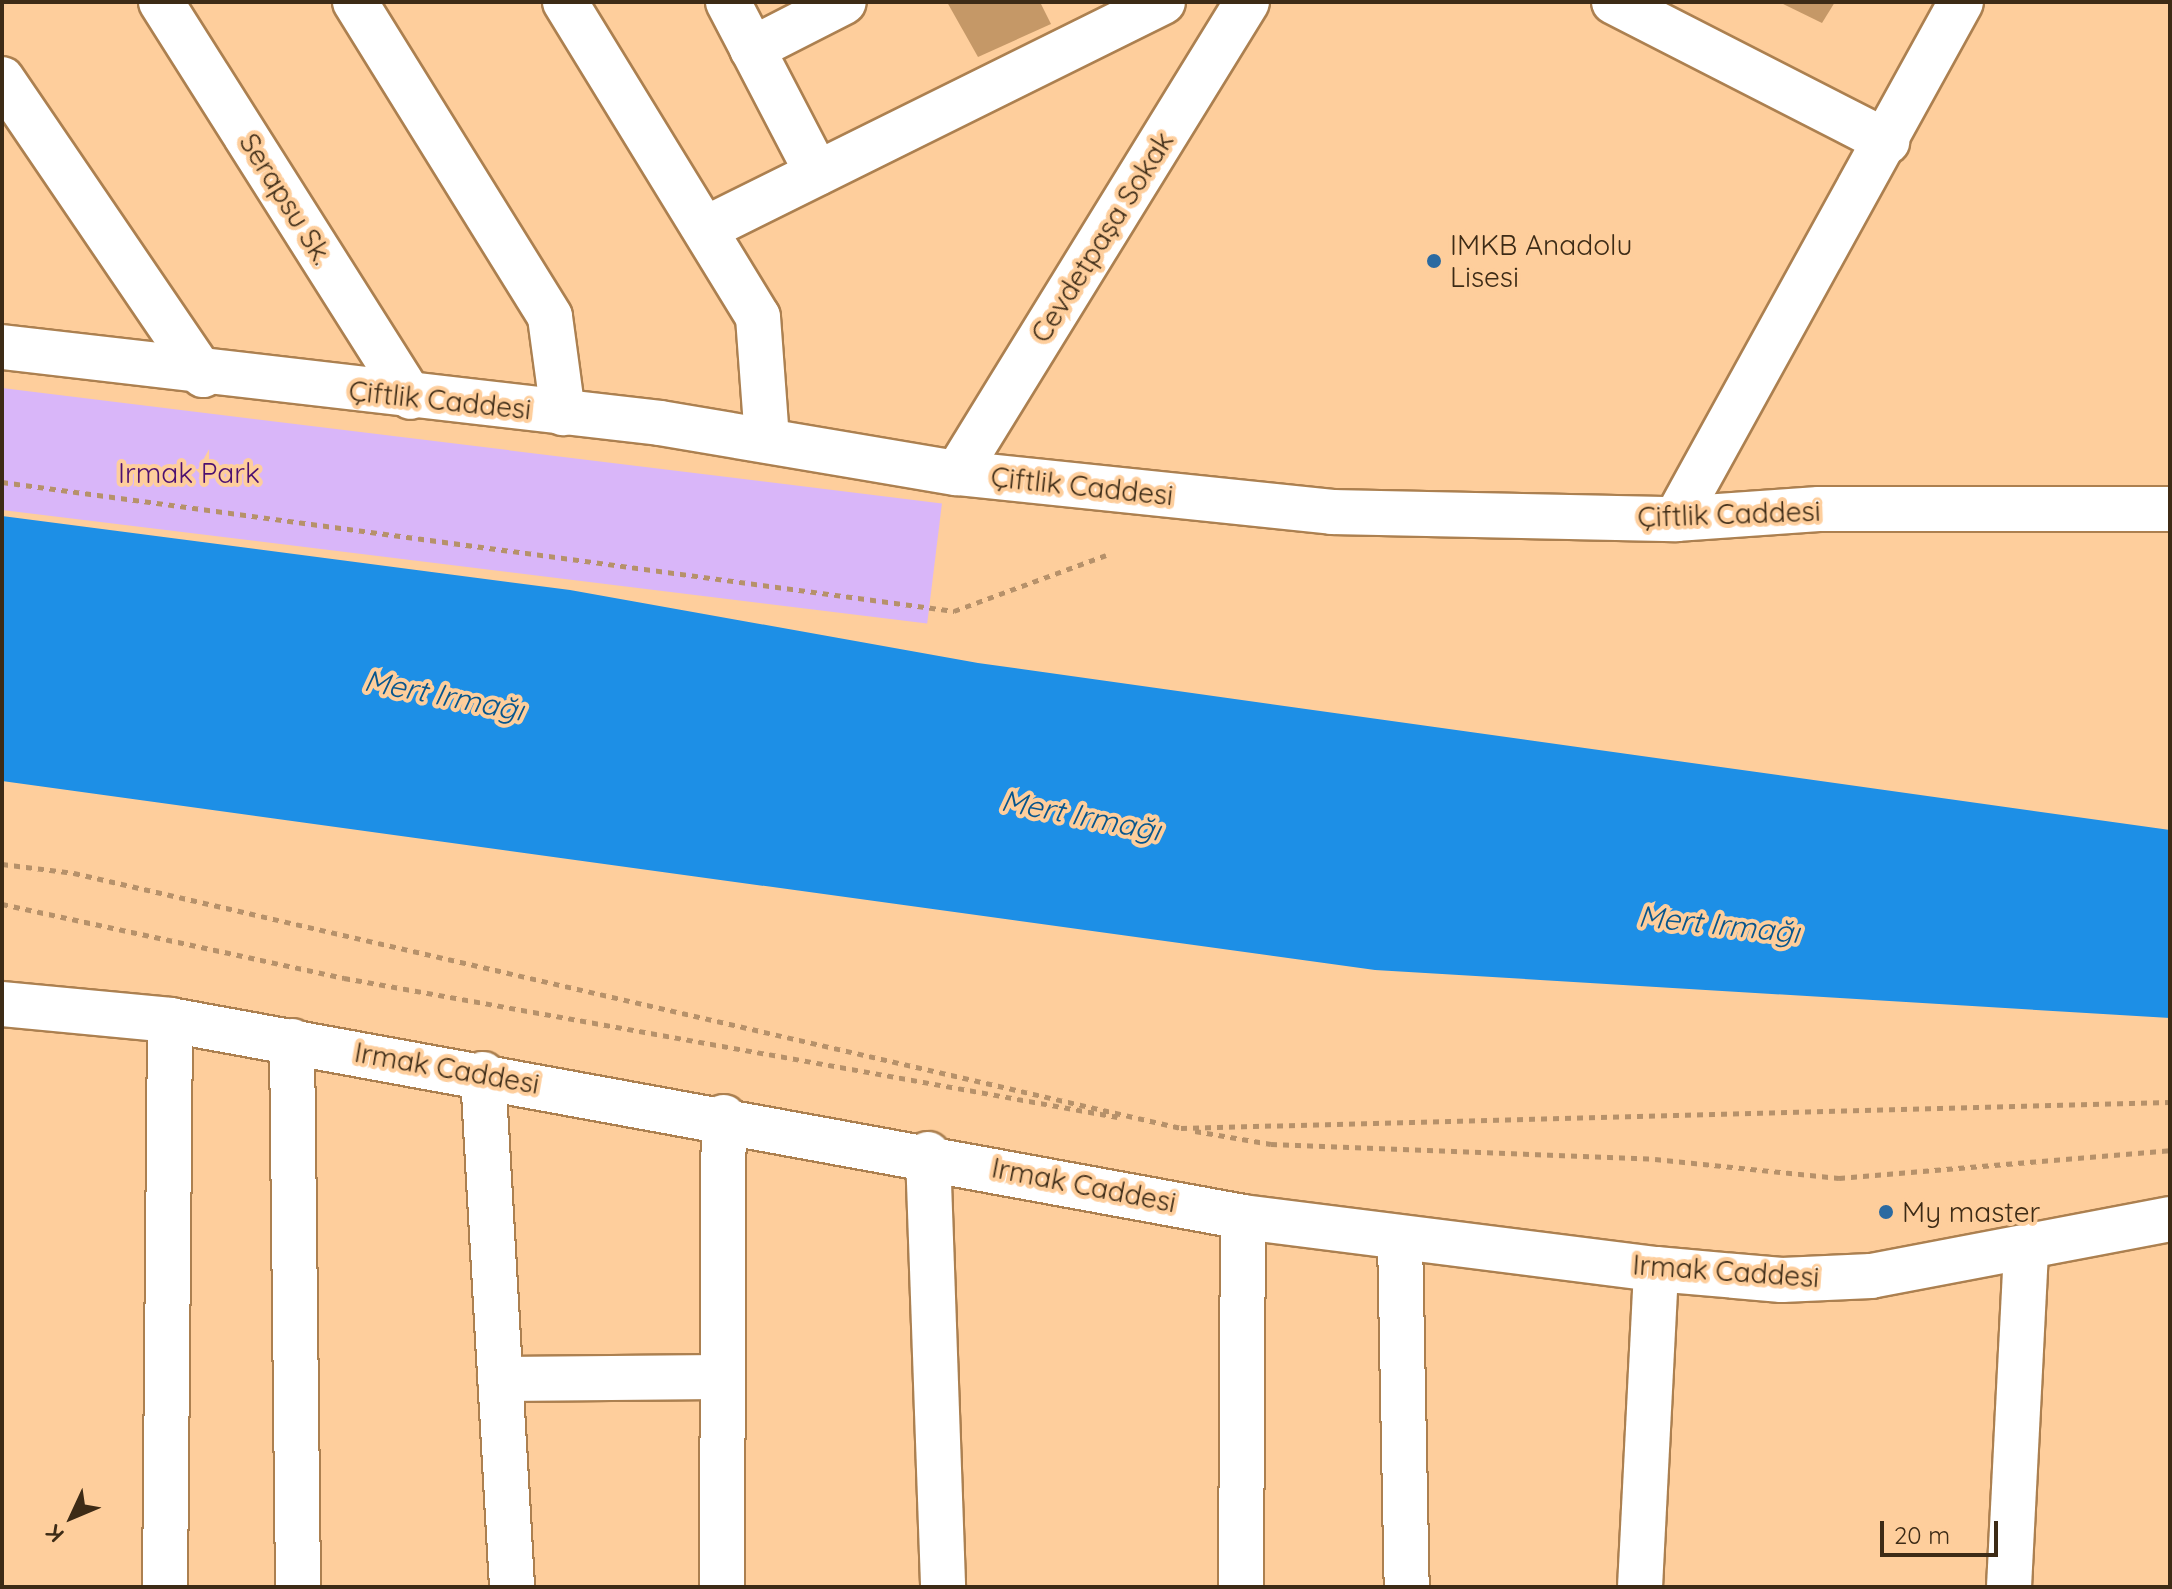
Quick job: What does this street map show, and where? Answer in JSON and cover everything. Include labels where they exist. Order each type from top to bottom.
[{"type":"street","name":"Serapsu Sk.","points":[[161,2],[411,397]]},
{"type":"street","points":[[355,2],[550,317],[563,413]]},
{"type":"street","points":[[565,2],[758,317],[767,441]]},
{"type":"street","points":[[728,2],[817,173]]},
{"type":"street","points":[[752,49],[844,2]]},
{"type":"street","name":"Cevdetpaşa Sokak","points":[[957,473],[1247,2]]},
{"type":"street","points":[[1614,2],[1887,142]]},
{"type":"street","points":[[1676,519],[1887,142],[1961,2]]},
{"type":"street","points":[[705,229],[1150,5]]},
{"type":"street","points":[[2,79],[203,375]]},
{"type":"street","name":"Çiftlik Caddesi","points":[[2,347],[203,375],[563,413],[767,441],[957,473],[1332,512],[1676,519],[1819,509],[2170,509]]},
{"type":"street","name":"Irmak Caddesi","points":[[2,1004],[170,1020],[928,1154],[1243,1217],[1656,1269],[1782,1280],[1871,1276],[2170,1219]]},
{"type":"street","points":[[165,1587],[170,1020]]},
{"type":"street","points":[[292,1041],[298,1587]]},
{"type":"street","points":[[483,1074],[512,1587]]},
{"type":"street","points":[[722,1587],[724,1117]]},
{"type":"street","points":[[928,1154],[943,1587]]},
{"type":"street","points":[[1241,1587],[1243,1217]]},
{"type":"street","points":[[1400,1238],[1407,1587]]},
{"type":"street","points":[[2009,1587],[2026,1247]]},
{"type":"street","points":[[1640,1587],[1656,1269]]},
{"type":"street","points":[[500,1379],[723,1377]]},
{"type":"path","points":[[2,482],[954,611],[1106,555]]},
{"type":"path","points":[[2,864],[74,873],[1181,1128],[2170,1102]]},
{"type":"path","points":[[2,904],[344,978],[1271,1144],[1655,1159],[1839,1178],[2170,1150]]},
{"type":"green space","name":"Irmak Park","points":[[2,388],[942,503],[927,624],[2,510]]},
{"type":"water","name":"Mert Irmağı","points":[[2,516],[570,590],[978,663],[2170,830],[2170,1018],[1375,970],[2,781]]},
{"type":"building","points":[[947,2],[1040,2],[1051,24],[978,57]]},
{"type":"building","points":[[1779,2],[1835,2],[1822,23]]},
{"type":"place","name":"IMKB Anadolu Lisesi","points":[[1434,261]]},
{"type":"place","name":"My master","points":[[1886,1212]]}]
